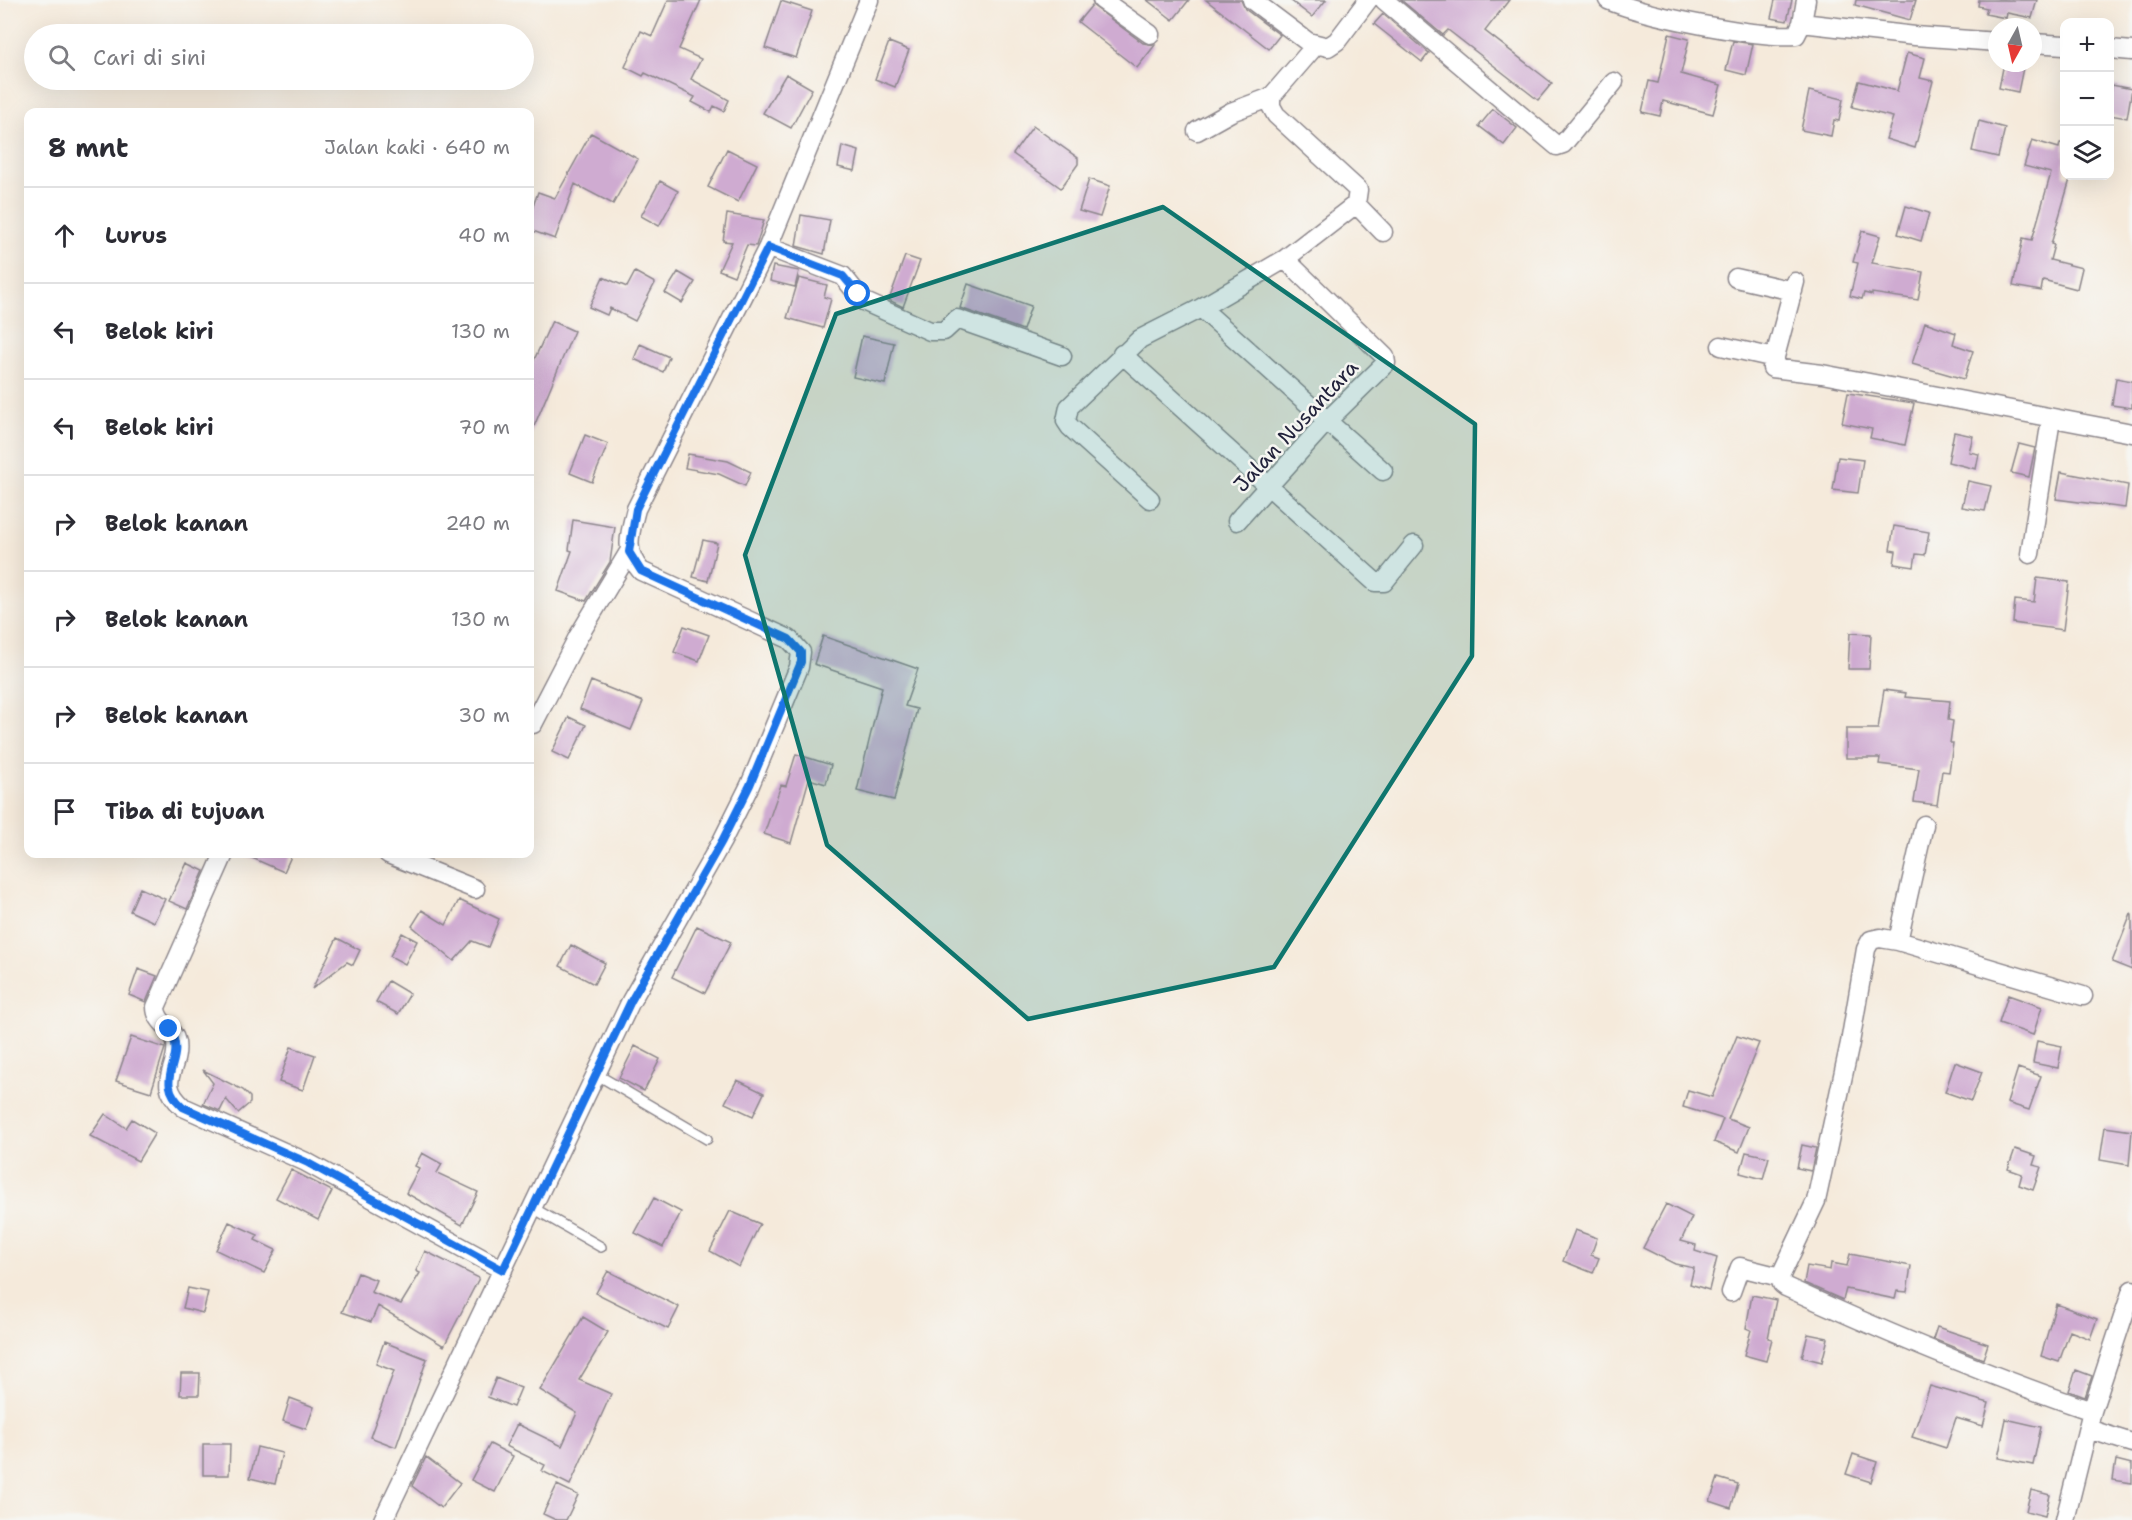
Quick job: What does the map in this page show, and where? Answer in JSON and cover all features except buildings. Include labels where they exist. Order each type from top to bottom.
[{"type":"street","points":[[534,722],[578,637],[629,552],[636,509],[768,247],[869,0]]},
{"type":"street","points":[[1102,0],[1150,34]]},
{"type":"street","points":[[1252,0],[1315,46],[1332,46],[1368,0]]},
{"type":"street","points":[[1384,0],[1557,146],[1563,144],[1614,82]]},
{"type":"street","points":[[1608,0],[1630,8],[1710,25],[1796,35],[1802,23],[1806,0]]},
{"type":"street","points":[[1802,23],[1915,36],[1988,41]]},
{"type":"street","points":[[2042,44],[2060,45]]},
{"type":"street","points":[[1197,131],[1232,112],[1271,97],[1315,46]]},
{"type":"street","points":[[2114,49],[2132,51]]},
{"type":"street","points":[[1150,499],[1066,421],[1069,407],[1140,339],[1201,308],[1285,259],[1356,204],[1359,190],[1276,115],[1271,106],[1271,97]]},
{"type":"street","points":[[1356,204],[1383,232]]},
{"type":"street","points":[[768,247],[843,276],[863,301],[930,331],[944,331],[957,319],[1062,356]]},
{"type":"street","name":"Jalan Nusantara","points":[[1237,521],[1328,420],[1386,362],[1385,357],[1285,259]]},
{"type":"street","points":[[1736,278],[1794,286],[1772,368],[1822,374],[2132,433]]},
{"type":"street","points":[[1201,308],[1383,471]]},
{"type":"street","points":[[1721,346],[1774,358]]},
{"type":"street","points":[[1122,354],[1268,488],[1375,582],[1384,582],[1414,545]]},
{"type":"street","points":[[2030,554],[2051,419]]},
{"type":"street","points":[[383,1520],[631,1001],[722,841],[750,785],[802,657],[797,646],[789,639],[649,576],[635,564],[629,552]]},
{"type":"street","points":[[1898,941],[1924,825]]},
{"type":"street","points":[[222,858],[156,1007],[156,1015],[176,1040],[176,1052],[168,1082],[171,1097],[183,1107],[306,1162],[503,1270]]},
{"type":"street","points":[[398,858],[475,889]]},
{"type":"street","points":[[2083,996],[1898,941],[1880,938],[1871,940],[1866,949],[1850,1043],[1815,1206],[1780,1277],[1782,1284],[1786,1287],[1886,1333],[2019,1386],[2092,1412]]},
{"type":"street","points":[[1731,1292],[1740,1267],[1780,1277]]},
{"type":"street","points":[[2065,1520],[2092,1412],[2132,1290]]},
{"type":"street","points":[[2088,1429],[2132,1443]]},
{"type":"lane","points":[[596,1074],[707,1139]]},
{"type":"lane","points":[[533,1208],[602,1247]]},
{"type":"highlighted area","points":[[1163,207],[1475,424],[1472,656],[1274,967],[1028,1019],[827,845],[745,555],[836,314]]},
{"type":"route","points":[[169,1029],[176,1040],[176,1052],[168,1082],[171,1097],[183,1107],[262,1145],[306,1162],[503,1270],[631,1001],[722,841],[750,785],[802,657],[797,646],[789,639],[658,581],[641,571],[629,552],[636,509],[768,247],[843,276],[852,283],[858,294]]}]
